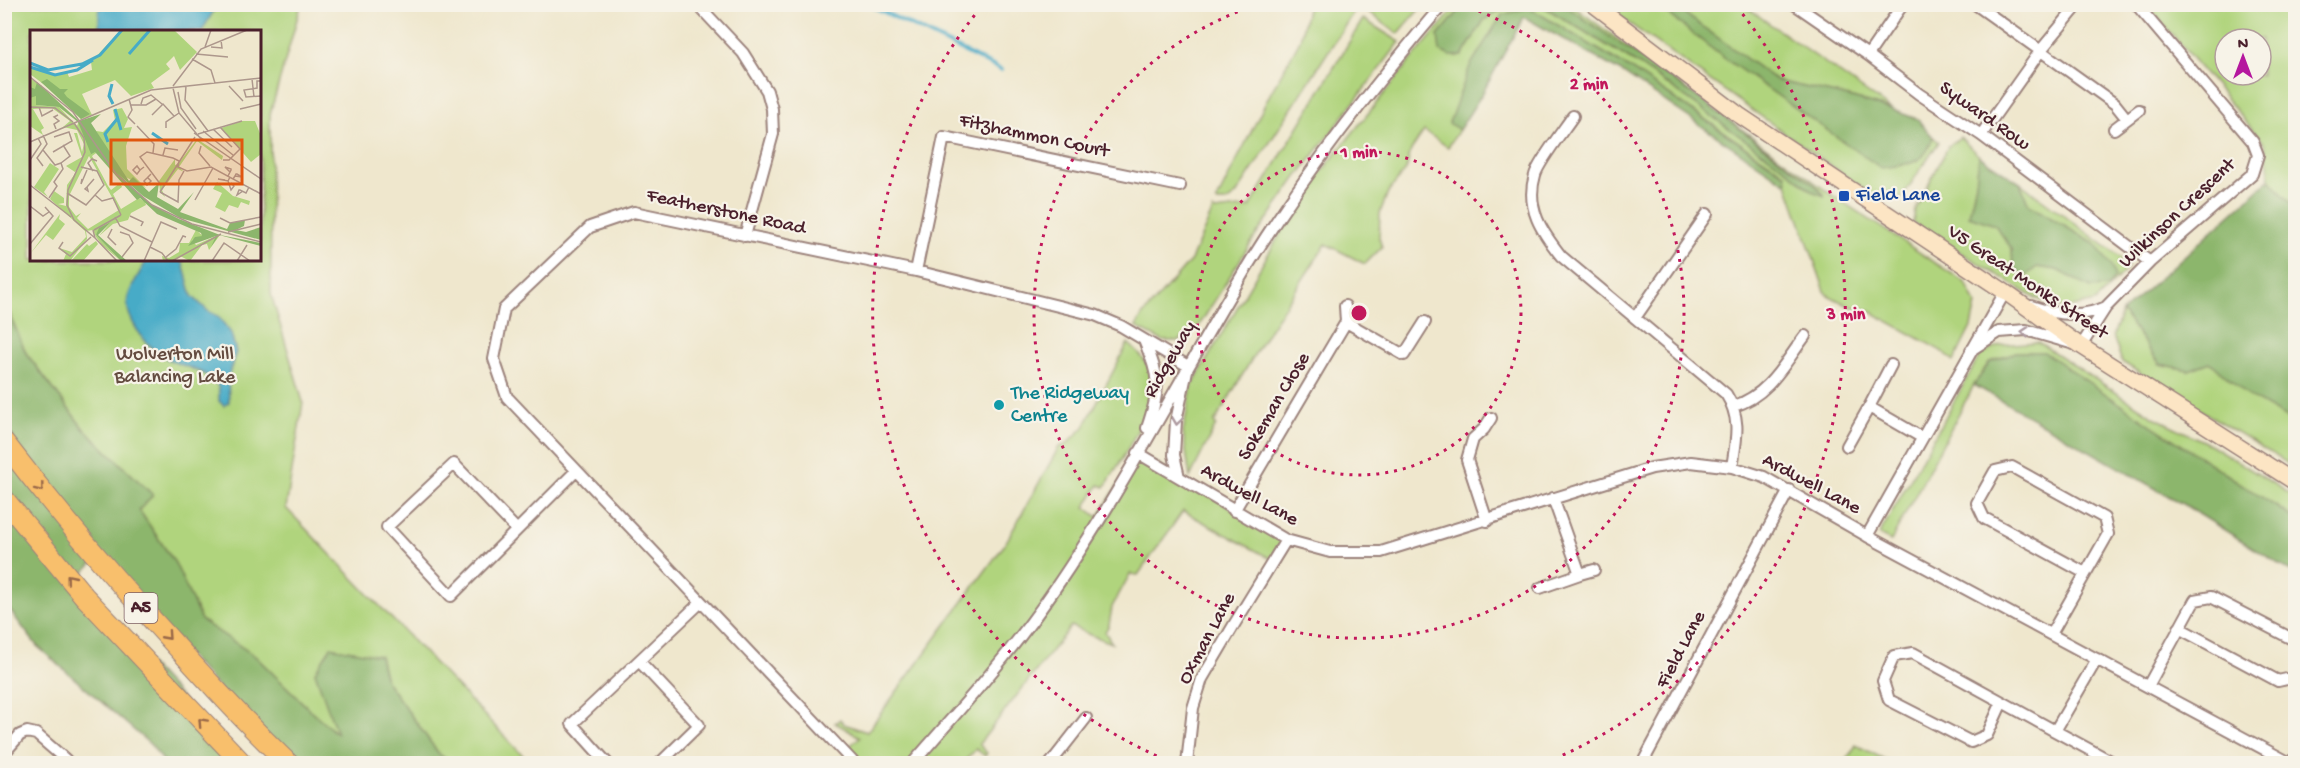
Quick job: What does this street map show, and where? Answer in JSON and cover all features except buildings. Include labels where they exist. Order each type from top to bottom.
[{"type":"highway","name":"A5","points":[[4,442],[116,580],[250,726],[289,764]]},
{"type":"highway","name":"A5","points":[[4,499],[84,596],[243,764]]},
{"type":"street","points":[[697,4],[743,53],[767,91],[772,109],[773,134],[744,236]]},
{"type":"street","name":"Ridgeway","points":[[912,764],[1004,658],[1033,620],[1107,508],[1251,260],[1320,157],[1443,4]]},
{"type":"street","name":"V5 Great Monks Street","points":[[1593,4],[1739,115],[2020,302],[2081,346],[2295,483]]},
{"type":"street","name":"Syward Row","points":[[1794,4],[1868,55],[1919,94],[1981,135],[2150,262]]},
{"type":"street","points":[[1868,55],[1903,4]]},
{"type":"street","points":[[1975,4],[2115,104],[2127,119]]},
{"type":"street","points":[[1981,135],[2042,50],[2079,4]]},
{"type":"street","name":"Wilkinson Crescent","points":[[2081,346],[2106,307],[2150,262],[2252,174],[2258,155],[2253,142],[2136,4]]},
{"type":"street","points":[[2114,129],[2139,110]]},
{"type":"street","points":[[1573,116],[1535,174],[1532,204],[1542,232],[1561,256],[1726,394],[1734,406],[1738,432],[1732,466]]},
{"type":"street","name":"Fitzhammon Court","points":[[916,270],[944,137],[1180,186]]},
{"type":"street","name":"Featherstone Road","points":[[853,763],[507,397],[494,359],[504,309],[590,227],[634,212],[916,270],[1095,315],[1188,366]]},
{"type":"street","points":[[1635,318],[1707,214]]},
{"type":"street","points":[[1867,536],[2005,292]]},
{"type":"street","points":[[2020,302],[2052,313],[2092,313],[2106,307]]},
{"type":"street","points":[[1345,306],[1346,322],[1404,355],[1425,322]]},
{"type":"street","name":"Sokeman Close","points":[[1234,511],[1346,322]]},
{"type":"street","points":[[1971,350],[1999,332],[2026,330],[2081,346]]},
{"type":"street","points":[[1734,406],[1750,401],[1766,389],[1805,336]]},
{"type":"street","points":[[1138,453],[1157,399],[1155,367],[1144,340]]},
{"type":"street","points":[[1847,446],[1891,365]]},
{"type":"street","name":"Ardwell Lane","points":[[1179,477],[1174,455],[1176,421],[1188,366]]},
{"type":"street","points":[[1869,407],[1921,437]]},
{"type":"street","points":[[1487,521],[1467,460],[1473,439],[1484,429],[1491,417]]},
{"type":"street","name":"Ardwell Lane","points":[[1138,453],[1286,540],[1330,552],[1381,552],[1652,468],[1691,462],[1732,466],[1764,477],[1789,490],[1867,536],[2292,764]]},
{"type":"street","points":[[517,530],[454,464],[387,527],[451,596],[517,530],[576,471]]},
{"type":"street","points":[[2051,634],[2108,534],[2104,518],[2012,467],[1995,471],[1977,503],[1984,518],[2085,573]]},
{"type":"street","name":"Field Lane","points":[[1642,764],[1789,490]]},
{"type":"street","points":[[1553,498],[1580,574]]},
{"type":"street","name":"Oxman Lane","points":[[1187,764],[1193,708],[1202,680],[1234,622],[1286,540]]},
{"type":"street","points":[[1540,588],[1594,570]]},
{"type":"street","points":[[2148,686],[2195,600],[2211,597],[2295,641]]},
{"type":"street","points":[[608,764],[572,724],[700,603]]},
{"type":"street","points":[[2179,628],[2278,681],[2295,678]]},
{"type":"street","points":[[2002,702],[1988,735],[1971,742],[1889,700],[1883,681],[1894,656],[1913,653],[2055,731],[2098,759],[2116,764]]},
{"type":"street","points":[[2055,731],[2097,659]]},
{"type":"street","points":[[639,661],[699,725],[659,764]]},
{"type":"street","points":[[1050,764],[1086,718]]},
{"type":"street","points":[[4,753],[20,735],[27,732],[36,734],[59,753],[66,760],[63,764]]},
{"type":"green space","points":[[1363,4],[1423,5],[1398,34],[1366,10]]},
{"type":"green space","name":"Wolverton Mill Balancing Lake","points":[[4,5],[301,5],[270,114],[271,294],[303,402],[286,508],[530,763],[452,763],[439,754],[386,681],[380,656],[338,735],[255,656],[201,620],[175,563],[139,510],[152,494],[83,428],[26,353],[5,302]]},
{"type":"green space","points":[[1308,5],[1350,5],[1353,13],[1236,195],[1226,202],[1216,202],[1300,40]]},
{"type":"green space","points":[[1464,5],[1438,36],[1462,56],[1484,20],[1509,5],[1541,5],[1641,66],[1786,169],[1812,191],[1824,195],[1816,186],[1704,103],[1564,5],[1571,5],[1835,197],[1966,283],[1976,304],[1971,327],[1954,361],[1945,353],[1868,310],[1849,306],[1826,294],[1787,184],[1786,174],[1629,68],[1527,7],[1449,122],[1459,130],[1448,147],[1424,131],[1411,150],[1406,170],[1388,192],[1380,213],[1379,238],[1382,247],[1365,264],[1326,244],[1266,335],[1214,423],[1216,425],[1190,477],[1183,432],[1192,385],[1302,196],[1407,65],[1450,14]]},
{"type":"green space","points":[[1464,5],[1509,5],[1484,20],[1462,56],[1450,56],[1440,51],[1438,36]]},
{"type":"green space","points":[[1541,5],[1564,5],[1704,102],[1816,186],[1825,196],[1812,191],[1786,169],[1641,66]]},
{"type":"green space","points":[[1603,5],[1656,5],[1724,58],[1881,167],[1929,148],[1933,137],[1939,142],[1900,200],[1888,192],[1880,200]]},
{"type":"green space","points":[[1656,5],[1673,5],[1777,81],[1849,97],[1917,119],[1933,137],[1929,147],[1920,159],[1914,162],[1881,168],[1724,58]]},
{"type":"green space","points":[[1673,5],[1743,5],[1892,110],[1849,97],[1777,81]]},
{"type":"green space","points":[[2147,5],[2295,5],[2295,208],[2270,179],[2265,144],[2217,87],[2273,87],[2273,27],[2213,27],[2213,83]]},
{"type":"green space","points":[[1528,7],[1629,68],[1786,175],[1787,184],[1623,73],[1524,17],[1482,94],[1459,130],[1449,123],[1470,66],[1502,15]]},
{"type":"green space","points":[[1363,19],[1400,42],[1300,173],[1252,241],[1197,329],[1178,341],[1163,341],[1136,327],[1142,316],[1191,260],[1213,210],[1250,207]]},
{"type":"green space","points":[[1960,137],[1979,156],[1969,216],[1995,224],[2012,249],[2013,267],[2024,278],[2036,267],[2057,270],[2091,288],[2096,245],[2029,205],[2020,183],[2128,263],[2127,269],[2095,302],[2064,309],[2035,298],[1913,223],[1915,211],[1948,147]]},
{"type":"green space","points":[[1979,156],[2020,183],[2029,205],[2096,245],[2110,264],[2115,277],[2108,287],[2091,288],[2057,270],[2037,267],[2023,278],[2013,267],[2012,249],[1995,225],[1969,216]]},
{"type":"green space","points":[[2270,179],[2295,208],[2295,423],[2250,397],[2210,362],[2189,370],[2160,364],[2122,312]]},
{"type":"green space","points":[[4,302],[26,353],[83,428],[153,495],[139,510],[175,563],[201,620],[255,656],[337,734],[315,672],[331,647],[380,656],[386,681],[439,754],[452,763],[289,763],[97,558],[74,584],[243,763],[165,763],[151,745],[37,646],[5,604]]},
{"type":"green space","points":[[2122,312],[2160,364],[2189,370],[2210,362],[2250,397],[2295,423],[2295,468],[2122,362],[2113,336]]},
{"type":"green space","points":[[2038,342],[2154,417],[2211,445],[2295,497],[2295,519],[2044,352],[2016,352],[1989,362],[1974,385],[1891,541],[1879,535],[1980,355],[2000,345]]},
{"type":"green space","points":[[1128,343],[1140,355],[1151,375],[1148,407],[1127,450],[1105,487],[1099,485],[1085,507],[1098,517],[1138,453],[1286,540],[1273,560],[1183,511],[1138,575],[1130,574],[1112,607],[1109,625],[1105,632],[1112,643],[1071,626],[979,744],[987,753],[985,756],[976,749],[963,763],[855,763],[844,751],[860,737],[835,723],[840,719],[844,724],[867,732],[1005,544],[1059,447],[1066,445],[1084,427]]},
{"type":"green space","points":[[2016,352],[2044,352],[2295,519],[2295,574],[2186,506],[1974,385],[1990,362]]},
{"type":"green space","points":[[1856,745],[1892,763],[1845,763]]},
{"type":"water","points":[[102,4],[217,5],[203,30],[99,30],[99,11]]},
{"type":"water","points":[[146,261],[182,261],[192,296],[208,311],[218,316],[231,333],[236,352],[228,377],[229,402],[224,406],[219,401],[218,387],[214,380],[164,357],[150,346],[138,331],[127,305],[134,282]]},
{"type":"waterway","points":[[868,4],[1001,70]]},
{"type":"place","name":"Field Lane","points":[[1844,196]]},
{"type":"place","name":"The Ridgeway Centre","points":[[999,405]]}]
